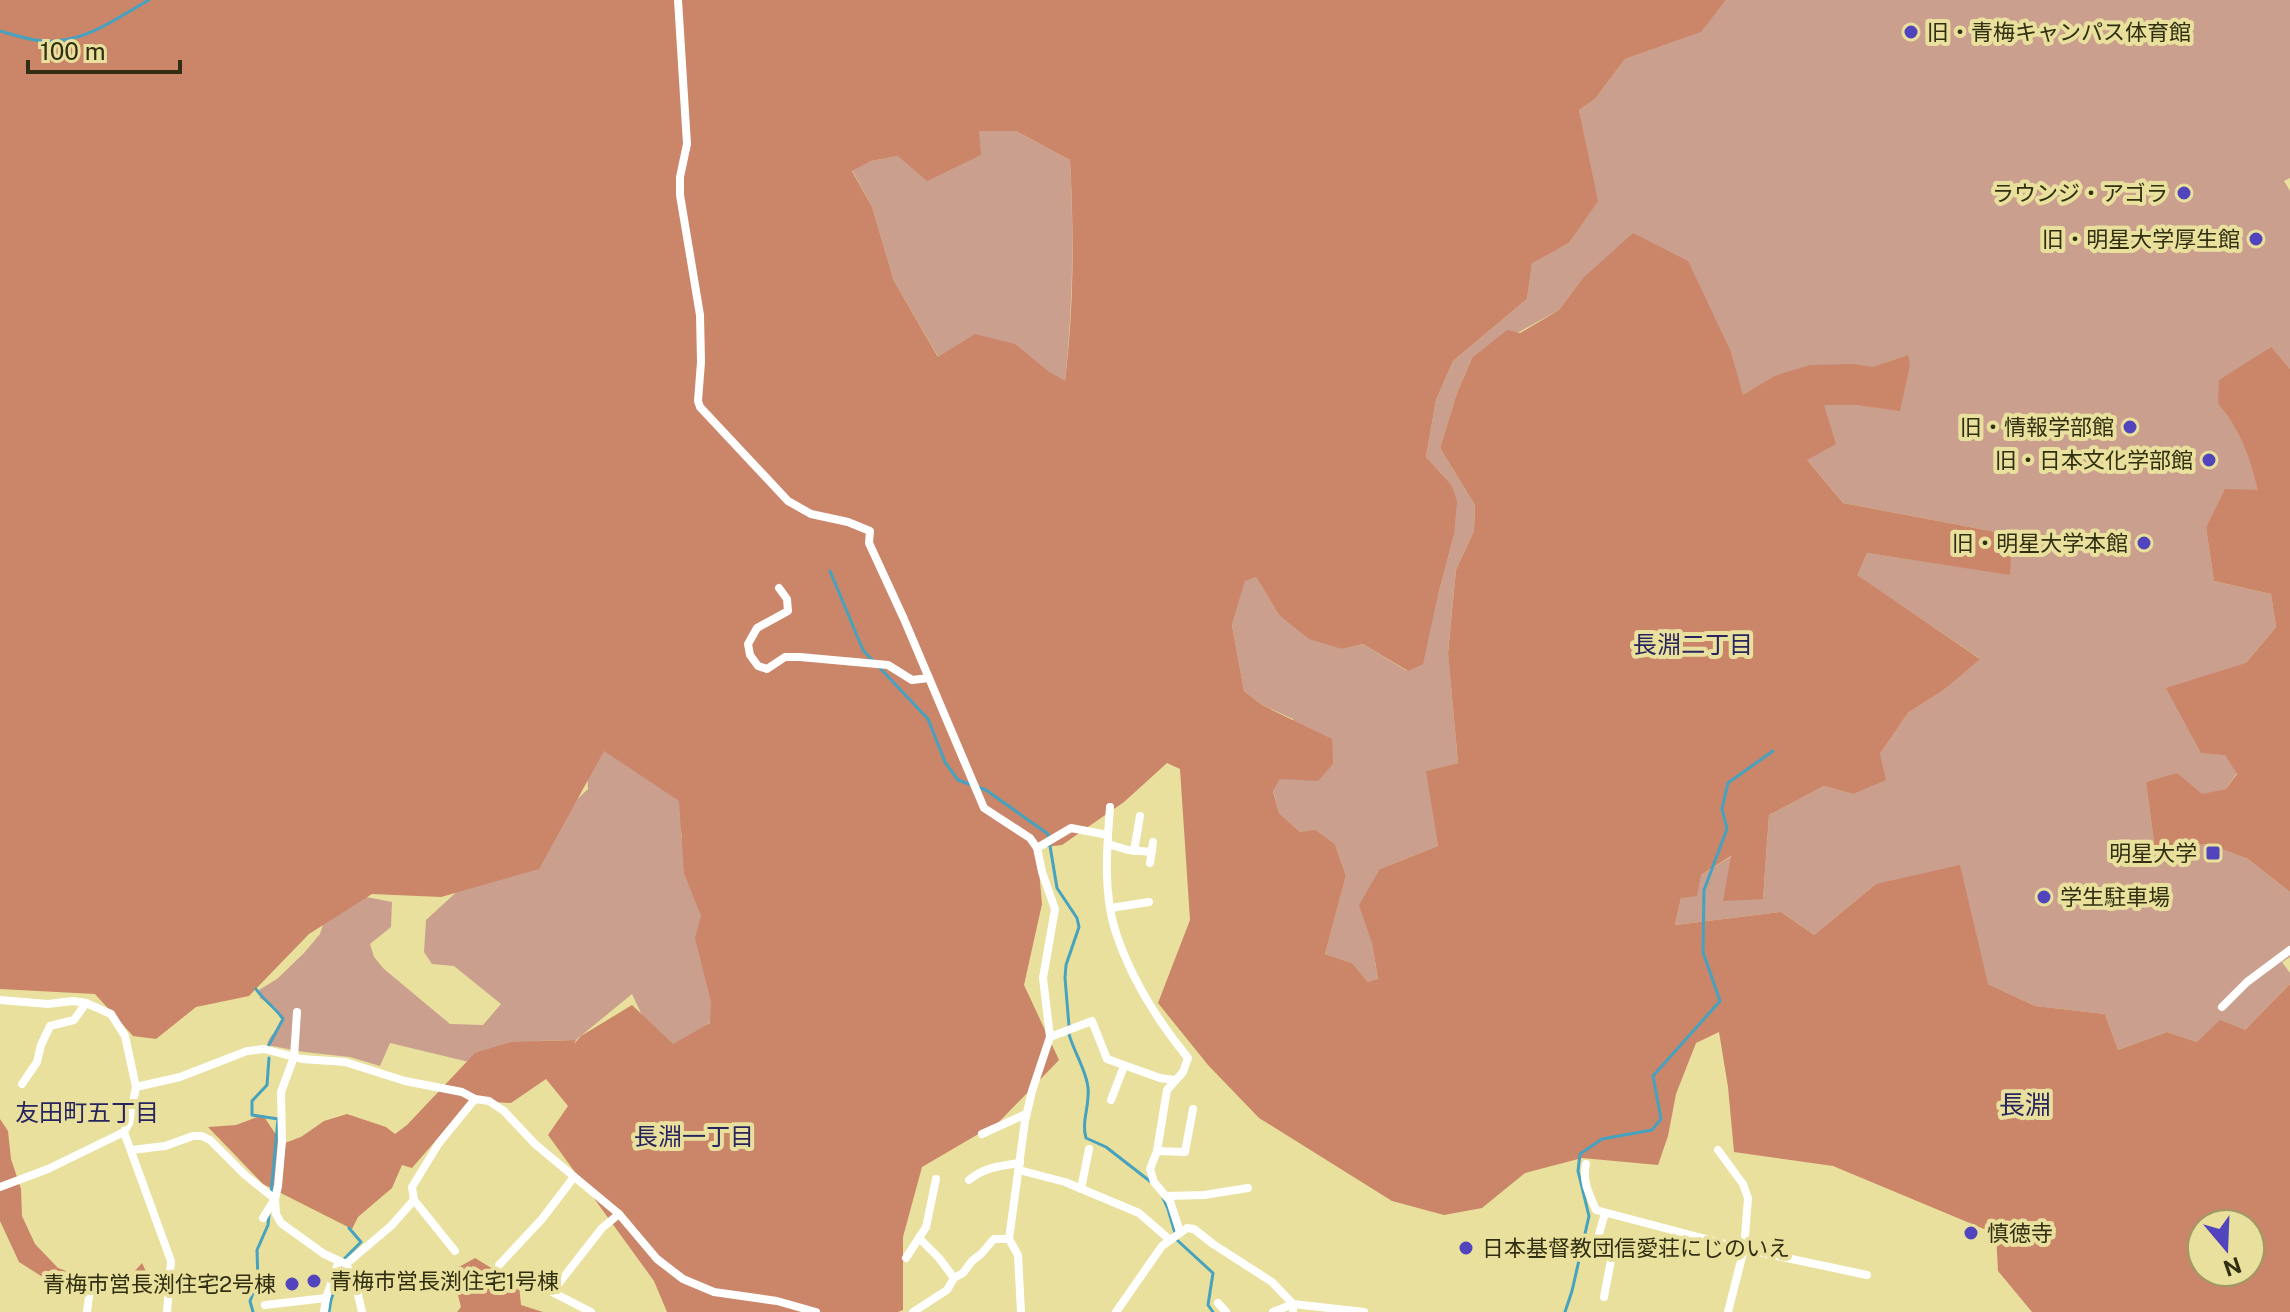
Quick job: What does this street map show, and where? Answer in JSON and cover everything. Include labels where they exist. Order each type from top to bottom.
[{"type":"street","points":[[678,0],[687,144],[680,177],[680,195],[700,315],[700,407],[788,501],[811,514],[848,522],[870,531],[869,543],[984,808],[1030,838],[1037,848],[1055,909],[1043,978],[1050,1037],[1026,1114],[1009,1239],[1018,1255],[1021,1312]]},
{"type":"street","points":[[779,588],[787,599],[788,611],[757,628],[748,644],[750,655],[758,666],[767,669],[785,657],[800,657],[888,665],[912,680],[929,678]]},
{"type":"street","points":[[1110,807],[1109,891],[1115,929],[1138,985],[1188,1058],[1183,1072],[1167,1090],[1157,1151],[1150,1169],[1154,1182],[1170,1201],[1180,1232]]},
{"type":"street","points":[[1134,851],[1140,816]]},
{"type":"street","points":[[1037,848],[1071,828],[1134,851],[1152,847],[1150,863]]},
{"type":"street","points":[[1111,908],[1149,902]]},
{"type":"street","points":[[2222,1007],[2247,982],[2290,950]]},
{"type":"street","points":[[0,1000],[48,1004],[73,1001],[111,1014],[125,1036],[136,1087],[129,1123],[124,1132],[48,1169],[0,1187]]},
{"type":"street","points":[[22,1084],[37,1062],[50,1026],[74,1020],[86,1003]]},
{"type":"street","points":[[263,1218],[278,1186],[281,1092],[294,1057],[297,1012]]},
{"type":"street","points":[[1050,1037],[1092,1021],[1107,1059],[1174,1080]]},
{"type":"street","points":[[136,1087],[180,1077],[255,1049],[345,1062],[405,1081],[462,1092],[475,1099],[489,1101],[504,1111],[535,1144],[619,1214],[672,1272],[714,1292],[798,1305],[816,1312]]},
{"type":"street","points":[[1111,1100],[1124,1066]]},
{"type":"street","points":[[455,1251],[414,1200],[412,1187],[439,1143],[475,1099]]},
{"type":"street","points":[[1157,1151],[1185,1152],[1193,1109]]},
{"type":"street","points":[[982,1134],[1026,1114]]},
{"type":"street","points":[[124,1132],[171,1261],[167,1312]]},
{"type":"street","points":[[132,1150],[165,1146],[193,1136],[210,1140],[274,1199],[281,1223],[324,1254],[343,1262],[356,1286],[362,1312]]},
{"type":"street","points":[[1081,1189],[1089,1149]]},
{"type":"street","points":[[1718,1150],[1743,1184],[1748,1198],[1744,1249],[1728,1312]]},
{"type":"street","points":[[1586,1164],[1584,1175],[1587,1190],[1596,1210],[1744,1249],[1867,1275]]},
{"type":"street","points":[[969,1180],[991,1167],[1019,1167],[1139,1213],[1170,1240]]},
{"type":"street","points":[[499,1265],[542,1219],[574,1177]]},
{"type":"street","points":[[906,1258],[926,1227],[936,1179]]},
{"type":"street","points":[[1166,1196],[1204,1195],[1248,1188]]},
{"type":"street","points":[[324,1312],[326,1298],[343,1262],[391,1226],[414,1200]]},
{"type":"street","points":[[1604,1297],[1612,1255],[1597,1249],[1596,1245],[1605,1213]]},
{"type":"street","points":[[591,1312],[552,1292],[602,1228],[619,1214]]},
{"type":"street","points":[[1116,1312],[1162,1246],[1187,1228],[1194,1229],[1272,1282],[1293,1308]]},
{"type":"street","points":[[919,1238],[954,1278]]},
{"type":"street","points":[[913,1312],[947,1290],[954,1278],[963,1273],[994,1239],[1009,1239]]},
{"type":"street","points":[[87,1312],[89,1296]]},
{"type":"street","points":[[265,1305],[326,1298]]},
{"type":"street","points":[[1218,1303],[1226,1312]]},
{"type":"street","points":[[1273,1312],[1293,1308],[1364,1312]]},
{"type":"shaded area","points":[[0,0],[1726,0],[1701,32],[1625,59],[1595,99],[1579,110],[1598,201],[1569,243],[1532,263],[1527,299],[1453,361],[1436,400],[1426,457],[1451,484],[1457,501],[1454,535],[1423,664],[1408,671],[1363,644],[1342,649],[1309,639],[1279,615],[1256,577],[1245,581],[1232,625],[1244,691],[1262,705],[1332,739],[1333,764],[1318,781],[1280,779],[1273,791],[1279,813],[1300,832],[1315,830],[1335,844],[1346,876],[1325,954],[1352,963],[1368,982],[1378,979],[1372,943],[1359,905],[1380,869],[1438,846],[1426,771],[1458,763],[1448,653],[1456,570],[1474,531],[1475,505],[1440,448],[1457,393],[1472,358],[1507,330],[1520,333],[1559,310],[1582,279],[1633,233],[1688,261],[1731,352],[1743,395],[1774,376],[1810,365],[1873,367],[1908,355],[1910,365],[1900,411],[1857,405],[1824,405],[1836,444],[1807,460],[1843,503],[2012,535],[2010,575],[1867,553],[1857,575],[1980,659],[1945,689],[1908,713],[1880,754],[1886,780],[1853,794],[1824,786],[1769,815],[1763,899],[1723,901],[1731,856],[1701,875],[1697,896],[1681,898],[1675,925],[1781,912],[1814,935],[1876,884],[1960,865],[1988,984],[2035,1006],[2105,1014],[2118,1050],[2167,1032],[2197,1042],[2220,1020],[2245,1030],[2290,984],[2290,1312],[2032,1312],[1998,1271],[1996,1234],[1833,1166],[1734,1152],[1719,1032],[1696,1043],[1676,1094],[1668,1136],[1658,1165],[1582,1158],[1525,1173],[1482,1208],[1444,1215],[1392,1201],[1259,1118],[1208,1065],[1158,1003],[1190,920],[1180,769],[1167,763],[1124,802],[1062,845],[1037,848],[1042,904],[1024,985],[1059,1060],[999,1122],[922,1167],[903,1237],[903,1310],[898,1312],[667,1312],[654,1281],[548,1135],[568,1106],[546,1079],[511,1103],[470,1101],[412,1168],[402,1165],[392,1188],[358,1217],[352,1229],[263,1184],[208,1127],[236,1125],[263,1115],[282,1144],[301,1137],[324,1121],[347,1114],[386,1127],[395,1134],[475,1053],[511,1042],[576,1040],[574,1044],[581,1036],[632,1005],[673,1044],[710,1023],[711,1002],[695,938],[701,916],[684,873],[679,801],[604,751],[539,869],[441,897],[372,894],[309,934],[249,996],[196,1007],[156,1039],[133,1036],[95,994],[0,989]],"holes":[[[979,131],[1016,131],[1070,160],[1072,270],[1065,381],[1015,344],[975,334],[938,357],[894,281],[872,207],[852,171],[871,161],[898,156],[927,181],[981,155]]]},
{"type":"shaded area","points":[[1726,0],[2290,0],[2290,178],[2284,181],[2290,191],[2290,369],[2270,347],[2218,404],[2244,445],[2259,491],[2206,528],[2214,581],[2271,594],[2276,627],[2246,663],[2225,755],[2237,773],[2226,789],[2202,795],[2177,774],[2146,782],[2155,850],[2208,844],[2248,859],[2290,892],[2290,957],[2282,962],[2290,973],[2290,984],[2245,1030],[2197,1042],[2167,1032],[2118,1050],[2105,1014],[2035,1006],[1988,984],[1876,884],[1814,935],[1781,912],[1675,925],[1681,898],[1701,875],[1732,856],[1763,899],[1769,815],[1824,786],[1853,794],[1908,713],[1945,689],[1979,658],[1856,575],[1867,553],[2009,574],[2012,535],[1843,503],[1807,460],[1824,405],[1857,405],[1905,356],[1873,368],[1854,364],[1774,376],[1742,396],[1731,352],[1582,279],[1559,310],[1472,358],[1457,393],[1440,448],[1475,505],[1474,531],[1456,570],[1448,652],[1458,763],[1427,771],[1438,846],[1380,869],[1372,942],[1378,980],[1368,982],[1352,963],[1325,954],[1346,876],[1335,844],[1315,831],[1300,832],[1279,813],[1273,790],[1280,779],[1293,719],[1262,705],[1244,691],[1232,625],[1245,580],[1256,577],[1279,615],[1342,649],[1363,644],[1407,671],[1438,595],[1454,535],[1451,484],[1426,457],[1436,400],[1453,361],[1527,299],[1532,262],[1569,243],[1597,201],[1579,110],[1595,99],[1625,59],[1700,32]]},
{"type":"shaded area","points":[[979,131],[1016,131],[1070,160],[1072,271],[1065,382],[1048,371],[939,358],[894,281],[872,207],[852,170],[871,161],[898,156]]},
{"type":"shaded area","points":[[2271,347],[2290,369],[2290,892],[2248,859],[2208,844],[2155,850],[2146,782],[2177,773],[2202,794],[2226,789],[2237,774],[2225,755],[2201,753],[2166,688],[2246,663],[2276,627],[2271,594],[2214,581],[2206,528],[2225,489],[2258,490],[2244,445],[2218,404],[2219,380]]},
{"type":"shaded area","points":[[604,742],[682,797],[681,837],[693,863],[724,1009],[676,1054],[654,1041],[632,994],[576,1040],[538,1041],[469,1062],[390,1043],[380,1066],[350,1057],[267,1045],[283,1019],[275,1007],[260,998],[259,990],[277,979],[304,953],[320,934],[328,909],[346,893],[392,902],[391,927],[370,944],[374,957],[384,969],[450,1024],[483,1025],[501,1004],[454,966],[432,964],[424,952],[426,920],[473,877],[566,810],[588,789],[587,773]]},
{"type":"shaded area","points":[[0,1119],[8,1131],[11,1159],[21,1189],[22,1216],[35,1244],[58,1268],[98,1282],[132,1274],[142,1263],[149,1278],[142,1287],[63,1290],[19,1262],[0,1221]]},
{"type":"shaded area","points":[[475,1258],[519,1285],[521,1305],[543,1312],[457,1312],[461,1307],[452,1271]]},
{"type":"waterway","points":[[0,31],[42,41],[69,39],[104,26],[149,0]]},
{"type":"waterway","points":[[830,571],[863,650],[873,661]]},
{"type":"waterway","points":[[878,666],[928,719],[945,762],[958,780],[986,790],[1048,834],[1057,888],[1077,918],[1079,927],[1066,965],[1069,1026]]},
{"type":"waterway","points":[[1565,1312],[1589,1216],[1578,1171],[1580,1154],[1602,1139],[1652,1130],[1661,1119],[1653,1076],[1720,1001],[1703,952],[1704,890],[1727,829],[1722,809],[1728,783],[1773,751]]},
{"type":"waterway","points":[[256,989],[283,1019],[269,1045]]},
{"type":"waterway","points":[[1069,1034],[1087,1082],[1086,1138],[1106,1147],[1151,1182]]},
{"type":"waterway","points":[[269,1058],[267,1085],[252,1101],[252,1115],[278,1119],[271,1194]]},
{"type":"waterway","points":[[1163,1198],[1177,1240],[1213,1273],[1208,1305],[1213,1312]]},
{"type":"waterway","points":[[253,1312],[250,1301],[258,1281],[257,1250],[268,1225],[269,1214]]},
{"type":"waterway","points":[[329,1312],[344,1259],[361,1242],[349,1228]]},
{"type":"place","name":"旧・青梅キャンパス体育館","points":[[1911,32]]},
{"type":"place","name":"ラウンジ・アゴラ","points":[[2184,193]]},
{"type":"place","name":"旧・明星大学厚生館","points":[[2256,239]]},
{"type":"place","name":"旧・情報学部館","points":[[2130,427]]},
{"type":"place","name":"旧・日本文化学部館","points":[[2209,460]]},
{"type":"place","name":"旧・明星大学本館","points":[[2144,543]]},
{"type":"place","name":"明星大学","points":[[2213,853]]},
{"type":"place","name":"学生駐車場","points":[[2044,897]]},
{"type":"place","name":"慎徳寺","points":[[1971,1233]]},
{"type":"place","name":"日本基督教団信愛荘にじのいえ","points":[[1466,1248]]},
{"type":"place","name":"青梅市営長渕住宅1号棟","points":[[314,1281]]},
{"type":"place","name":"青梅市営長渕住宅2号棟","points":[[292,1284]]},
{"type":"district","name":"長淵二丁目","points":[[1693,644]]},
{"type":"district","name":"長淵","points":[[2025,1104]]},
{"type":"district","name":"友田町五丁目","points":[[87,1112]]},
{"type":"district","name":"長淵一丁目","points":[[694,1136]]}]
